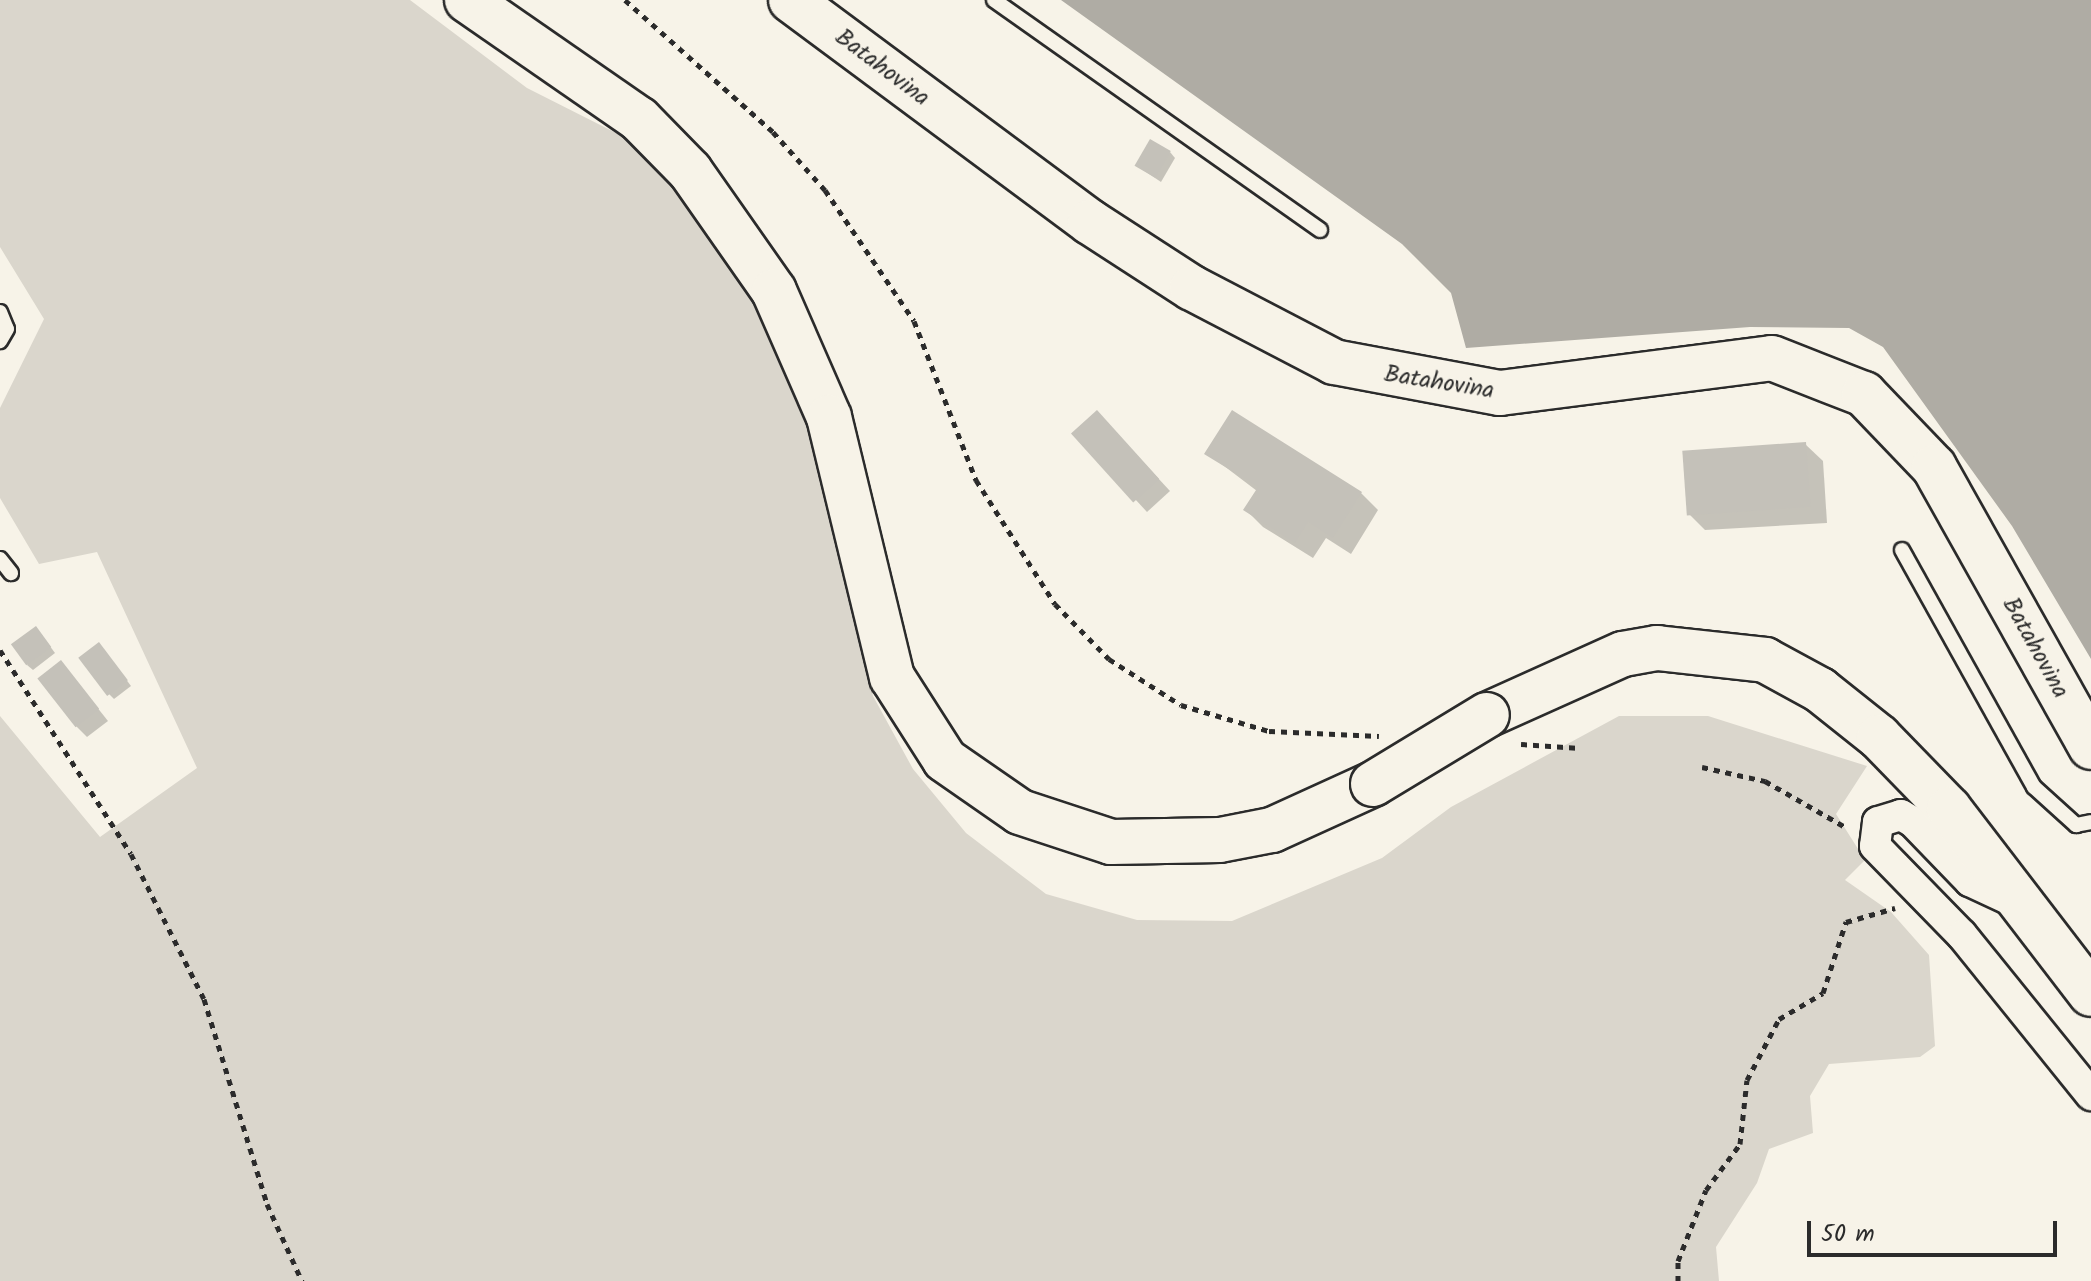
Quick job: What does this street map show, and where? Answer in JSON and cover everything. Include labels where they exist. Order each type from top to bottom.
[{"type":"main road","points":[[467,0],[639,119],[690,171],[774,291],[829,417],[892,677],[945,760],[1020,812],[1111,842],[1220,840],[1272,830],[1495,729],[1623,654],[1657,648],[1765,660],[1820,690],[1879,737],[1949,809],[2091,994]]},
{"type":"main road","name":"Batahovina","points":[[791,0],[1090,222],[1192,288],[1334,362],[1500,393],[1772,358],[1864,394],[1934,467],[2091,747]]},
{"type":"street","points":[[2021,905],[1970,881],[1901,815],[1878,822],[1875,846],[1915,886],[2091,1095]]},
{"type":"lane","points":[[994,0],[1320,230]]},
{"type":"lane","points":[[0,312],[7,329],[0,341]]},
{"type":"lane","points":[[1902,550],[2034,787],[2066,819],[2091,822]]},
{"type":"lane","points":[[0,559],[11,573]]},
{"type":"path","points":[[625,0],[773,132],[825,190],[914,321],[976,480],[1055,604],[1109,659],[1181,705],[1269,731],[1396,737]]},
{"type":"path","points":[[0,650],[131,854],[204,999],[267,1204],[302,1281]]},
{"type":"path","points":[[1495,729],[1580,748]]},
{"type":"path","points":[[1702,767],[1765,781],[1875,846]]},
{"type":"path","points":[[1678,1281],[1678,1261],[1706,1190],[1740,1144],[1747,1080],[1779,1019],[1823,993],[1846,922],[1907,905],[1915,886]]},
{"type":"shaded area","points":[[0,0],[410,0],[527,88],[626,138],[698,199],[757,283],[801,390],[873,696],[913,769],[966,833],[1046,894],[1137,920],[1232,921],[1382,858],[1451,807],[1619,716],[1708,716],[1867,766],[1836,814],[1865,860],[1845,880],[1891,912],[1929,955],[1935,1046],[1920,1057],[1829,1064],[1810,1096],[1813,1133],[1769,1149],[1757,1183],[1716,1247],[1719,1281],[0,1281],[0,716],[100,837],[197,768],[97,552],[39,564],[0,498],[0,408],[44,319],[0,247]]},
{"type":"shaded area","points":[[1061,0],[2091,0],[2091,659],[2012,526],[1883,347],[1849,328],[1750,327],[1466,348],[1451,293],[1402,244]]},
{"type":"building","points":[[1150,139],[1171,151],[1155,178],[1134,166]]},
{"type":"building","points":[[1097,410],[1159,479],[1133,503],[1071,433]]},
{"type":"building","points":[[1232,410],[1362,492],[1333,538],[1308,522],[1295,543],[1243,510],[1258,487],[1204,454]]},
{"type":"building","points":[[1806,442],[1811,507],[1687,515],[1682,451]]},
{"type":"building","points":[[36,626],[51,647],[26,665],[11,644]]},
{"type":"building","points":[[99,642],[128,680],[107,696],[78,658]]},
{"type":"building","points":[[61,660],[99,709],[76,727],[37,678]]}]
